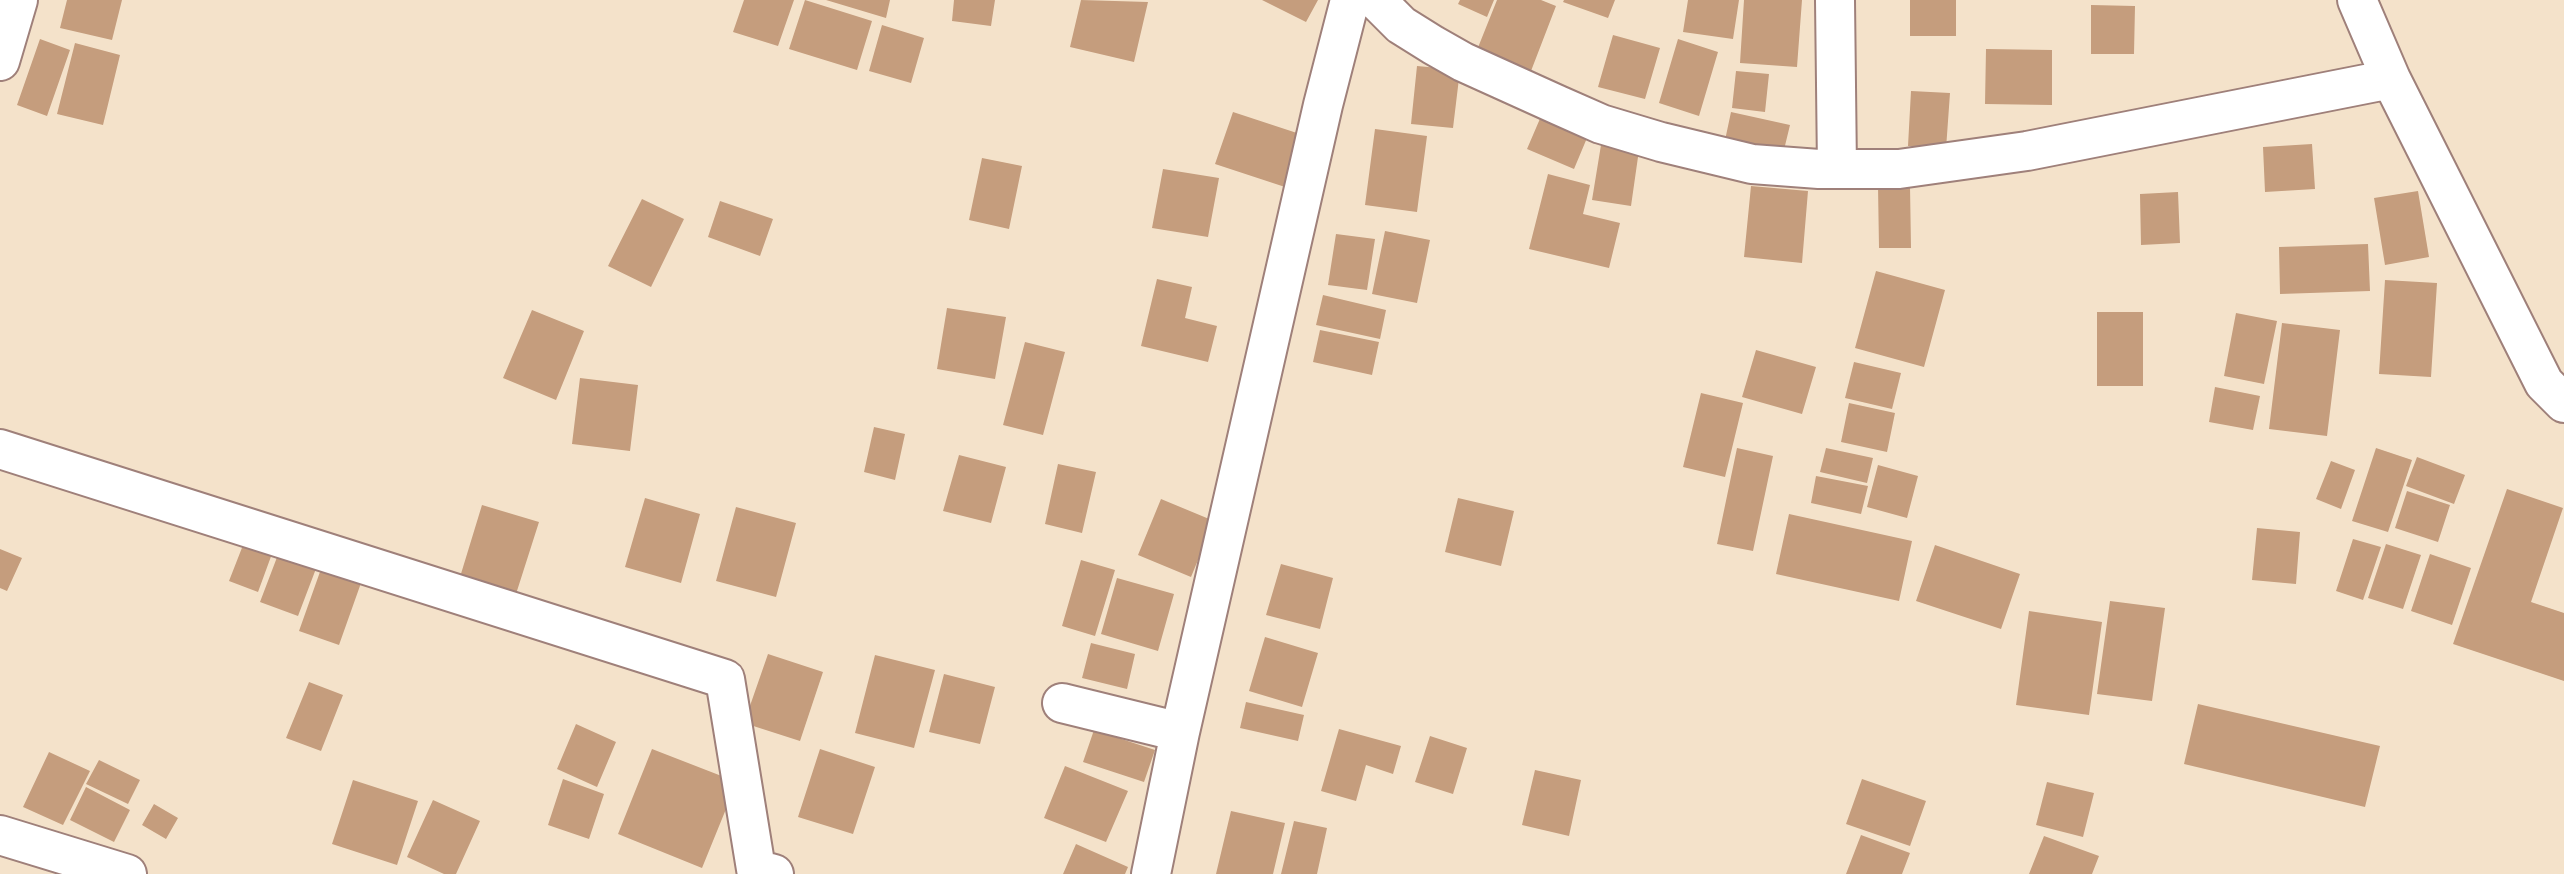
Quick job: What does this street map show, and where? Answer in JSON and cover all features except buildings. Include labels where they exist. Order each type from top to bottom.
[{"type":"street","points":[[0,61],[18,0]]},
{"type":"street","points":[[1151,874],[1180,732],[1323,105],[1350,0]]},
{"type":"street","points":[[1376,0],[1401,25],[1453,56],[1601,124],[1752,164],[1837,169],[1899,169],[2027,151],[2390,79]]},
{"type":"street","points":[[1836,0],[1837,169]]},
{"type":"street","points":[[2357,0],[2390,79],[2544,383],[2564,402]]},
{"type":"street","points":[[0,449],[725,679],[756,869],[774,874]]},
{"type":"street","points":[[1062,704],[1180,732]]},
{"type":"street","points":[[0,835],[127,874]]}]
